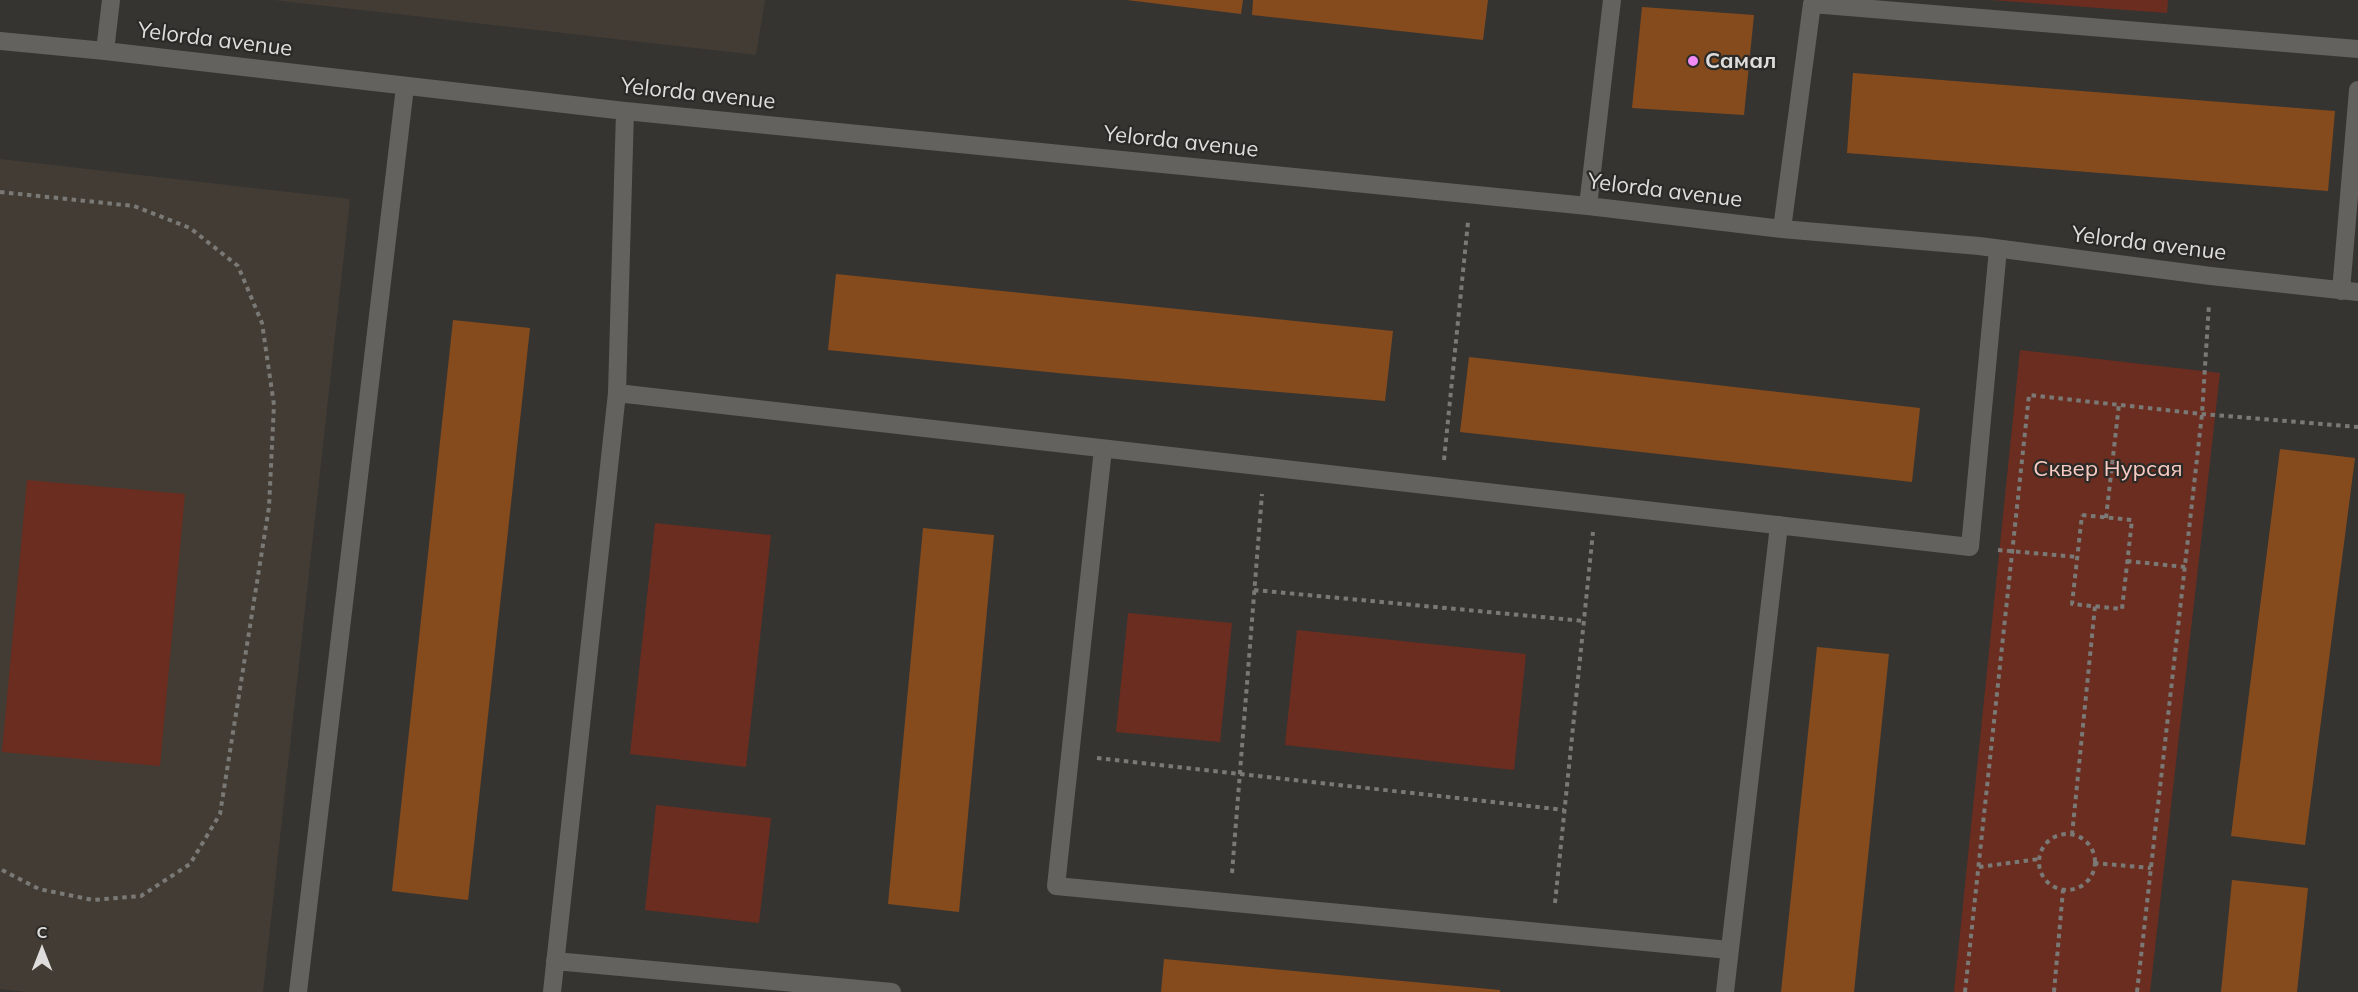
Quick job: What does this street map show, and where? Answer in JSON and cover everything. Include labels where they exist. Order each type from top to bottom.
[{"type":"street","points":[[105,51],[111,0]]},
{"type":"street","points":[[1588,206],[1612,0]]},
{"type":"street","points":[[1782,229],[1812,2],[1888,5],[2358,49]]},
{"type":"street","name":"Yelorda avenue","points":[[0,41],[625,111],[1998,249],[2349,291]]},
{"type":"street","points":[[298,992],[405,87]]},
{"type":"street","points":[[2349,291],[2358,90]]},
{"type":"street","points":[[552,992],[617,393],[625,111]]},
{"type":"street","points":[[617,393],[1970,547],[1998,249]]},
{"type":"street","points":[[1102,448],[1056,886],[1729,950]]},
{"type":"street","points":[[1725,992],[1779,525]]},
{"type":"street","points":[[555,961],[892,992]]},
{"type":"path","points":[[0,192],[134,206],[190,228],[238,266],[262,323],[274,405],[269,507],[220,814],[190,864],[141,896],[93,900],[39,889],[0,869]]},
{"type":"path","points":[[1441,487],[1470,195]]},
{"type":"path","points":[[2137,992],[2202,414],[2211,276]]},
{"type":"path","points":[[1965,992],[2029,395],[2202,414],[2358,427]]},
{"type":"path","points":[[2106,518],[2119,405]]},
{"type":"path","points":[[1229,903],[1264,467]]},
{"type":"path","points":[[1552,933],[1596,504]]},
{"type":"path","points":[[2082,515],[2106,518],[2132,520],[2122,609],[2072,604],[2082,515]]},
{"type":"path","points":[[1970,547],[2078,557]]},
{"type":"path","points":[[2127,561],[2185,567]]},
{"type":"path","points":[[1254,590],[1584,621]]},
{"type":"path","points":[[2072,835],[2095,606]]},
{"type":"path","points":[[1070,755],[1564,810]]},
{"type":"path","points":[[2059,835],[2072,835],[2085,841],[2091,848],[2094,863],[2091,876],[2086,883],[2078,888],[2063,890],[2050,885],[2044,879],[2040,871],[2039,859],[2044,845],[2051,839],[2059,835]]},
{"type":"path","points":[[1979,867],[2039,859]]},
{"type":"path","points":[[2094,863],[2151,868]]},
{"type":"path","points":[[2054,992],[2063,890]]},
{"type":"shaded area","points":[[274,0],[765,0],[756,55]]},
{"type":"shaded area","points":[[0,159],[350,199],[263,992],[27,992],[0,989]]},
{"type":"green space","points":[[1991,0],[2168,0],[2167,13]]},
{"type":"green space","name":"Сквер Нурсая","points":[[2020,350],[2220,373],[2150,992],[1954,992]]},
{"type":"green space","points":[[27,480],[185,494],[160,766],[2,752]]},
{"type":"green space","points":[[655,523],[771,535],[746,767],[630,754]]},
{"type":"green space","points":[[1128,613],[1232,623],[1220,742],[1116,732]]},
{"type":"green space","points":[[1297,630],[1526,654],[1514,770],[1285,745]]},
{"type":"green space","points":[[656,805],[771,818],[759,923],[645,910]]},
{"type":"building","points":[[1127,0],[1243,0],[1241,14]]},
{"type":"building","points":[[1253,0],[1488,0],[1483,40],[1252,15]]},
{"type":"building","name":"Самал","points":[[1642,7],[1754,15],[1744,115],[1632,108]]},
{"type":"building","points":[[1853,73],[2335,111],[2328,191],[1847,153]]},
{"type":"building","points":[[836,274],[1393,331],[1385,401],[1068,374],[828,350]]},
{"type":"building","points":[[453,320],[530,328],[468,900],[392,891]]},
{"type":"building","points":[[1469,357],[1920,408],[1912,482],[1460,432]]},
{"type":"building","points":[[2280,449],[2355,458],[2305,845],[2231,836]]},
{"type":"building","points":[[923,528],[994,535],[959,912],[888,904]]},
{"type":"building","points":[[1817,647],[1889,654],[1854,992],[1781,992]]},
{"type":"building","points":[[2232,880],[2308,888],[2297,992],[2221,992]]},
{"type":"building","points":[[1164,959],[1500,990],[1500,992],[1161,992]]},
{"type":"place","name":"Самал","points":[[1693,61]]}]
